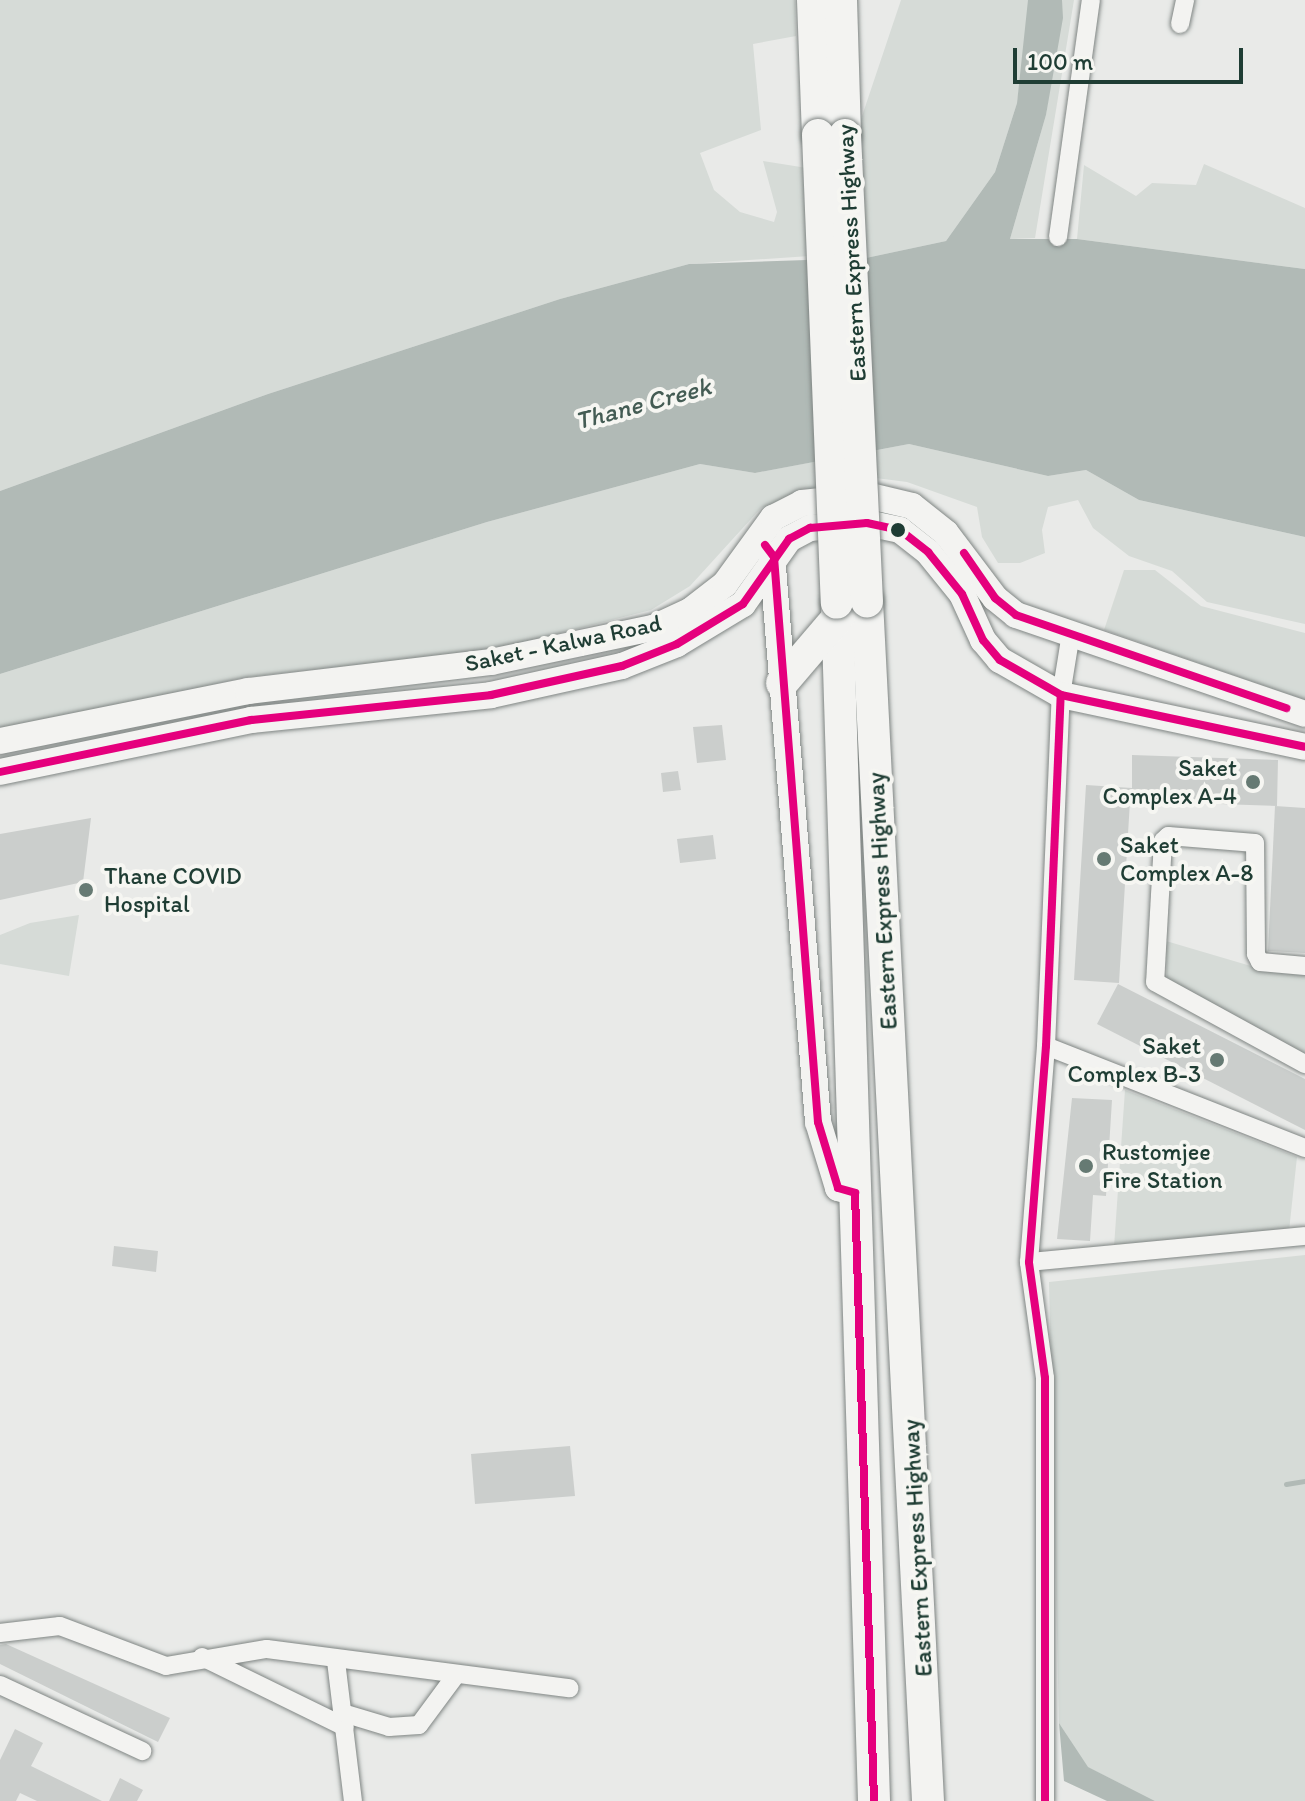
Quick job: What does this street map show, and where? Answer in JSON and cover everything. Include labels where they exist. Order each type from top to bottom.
[{"type":"highway","name":"Eastern Express Highway","points":[[813,0],[832,135]]},
{"type":"highway","name":"Eastern Express Highway","points":[[841,0],[832,135],[848,607],[855,1193],[874,1801]]},
{"type":"highway","name":"Eastern Express Highway","points":[[848,607],[928,1801]]},
{"type":"highway","points":[[782,683],[848,607]]},
{"type":"main road","name":"Saket - Kalwa Road","points":[[0,772],[274,718],[505,692],[622,666],[696,620],[725,584],[757,535],[773,518],[802,503],[870,496],[912,506],[946,533],[995,598],[1016,615],[1305,714]]},
{"type":"main road","name":"Saket - Kalwa Road","points":[[0,741],[270,688],[491,662],[696,620],[743,604],[789,539],[810,528],[867,523],[900,530],[951,578],[983,640],[1000,660],[1061,695],[1305,747]]},
{"type":"main road","points":[[757,535],[774,557],[818,1122],[838,1188],[855,1193]]},
{"type":"main road","points":[[270,688],[274,718]]},
{"type":"street","points":[[1058,237],[1091,0]]},
{"type":"street","points":[[1180,24],[1185,0]]},
{"type":"street","points":[[1045,1801],[1045,1378],[1029,1262],[1046,1046],[1061,695],[1071,633]]},
{"type":"street","points":[[1305,966],[1260,962],[1256,954],[1255,843],[1168,836],[1163,841],[1155,982],[1305,1064]]},
{"type":"street","points":[[1046,1046],[1305,1148]]},
{"type":"street","points":[[1029,1262],[1305,1236]]},
{"type":"street","points":[[0,1633],[60,1626],[166,1666],[202,1657],[267,1649],[336,1661],[569,1688]]},
{"type":"street","points":[[202,1657],[344,1720],[389,1727],[419,1725],[456,1675]]},
{"type":"street","points":[[336,1661],[353,1801]]},
{"type":"street","points":[[0,1685],[142,1751]]},
{"type":"shaded area","points":[[0,0],[795,0],[796,36],[753,44],[761,130],[700,153],[714,190],[740,212],[774,222],[777,212],[763,161],[807,168],[810,256],[689,264],[560,299],[268,394],[0,491]]},
{"type":"shaded area","points":[[901,0],[1028,0],[1030,12],[1017,103],[995,172],[946,241],[866,258],[855,137]]},
{"type":"shaded area","points":[[1062,0],[1074,0],[1035,238],[1010,239],[1046,115]]},
{"type":"shaded area","points":[[1204,164],[1305,208],[1305,269],[1077,239],[1084,165],[1136,196],[1152,183],[1196,185]]},
{"type":"shaded area","points":[[909,444],[1048,476],[1086,470],[1139,500],[1305,537],[1305,624],[1207,602],[1172,571],[1129,556],[1093,528],[1078,500],[1048,507],[1042,530],[1045,553],[1020,563],[998,563],[982,537],[977,507],[907,482],[868,477],[867,452]]},
{"type":"shaded area","points":[[818,461],[819,486],[761,508],[690,586],[651,610],[494,650],[247,677],[0,732],[0,674],[487,522],[700,464],[755,473]]},
{"type":"shaded area","points":[[1124,570],[1155,570],[1201,606],[1305,633],[1305,700],[1104,630]]},
{"type":"shaded area","points":[[79,915],[69,976],[0,964],[0,935],[30,923]]},
{"type":"shaded area","points":[[1166,941],[1261,969],[1305,974],[1305,1057],[1167,981]]},
{"type":"shaded area","points":[[1125,1090],[1297,1157],[1289,1231],[1114,1247]]},
{"type":"shaded area","points":[[1305,1255],[1305,1801],[1155,1801],[1087,1767],[1059,1723],[1049,1282]]},
{"type":"water","name":"Thane Creek","points":[[1028,0],[1062,0],[1063,18],[1046,115],[1010,239],[1077,239],[1305,269],[1305,537],[1139,500],[1086,470],[1048,476],[909,444],[755,473],[700,464],[487,522],[0,674],[0,491],[268,394],[560,299],[689,264],[866,258],[946,241],[995,172],[1017,103]]},
{"type":"water","points":[[1059,1723],[1088,1767],[1155,1801],[1107,1801],[1064,1781]]},
{"type":"building","points":[[722,725],[726,760],[697,763],[693,727]]},
{"type":"building","points":[[1132,755],[1278,760],[1277,806],[1130,801],[1119,983],[1074,980],[1086,785],[1132,788]]},
{"type":"building","points":[[678,771],[681,790],[663,792],[661,773]]},
{"type":"building","points":[[1275,806],[1305,808],[1305,953],[1268,951]]},
{"type":"building","points":[[91,818],[83,882],[0,900],[0,834]]},
{"type":"building","points":[[713,835],[716,859],[680,863],[677,839]]},
{"type":"building","points":[[1118,984],[1305,1079],[1305,1130],[1097,1024]]},
{"type":"building","points":[[1072,1098],[1112,1100],[1106,1196],[1093,1195],[1090,1241],[1057,1239]]},
{"type":"building","points":[[114,1246],[158,1251],[156,1272],[112,1266]]},
{"type":"building","points":[[570,1446],[575,1496],[475,1504],[471,1454]]},
{"type":"building","points":[[6,1644],[170,1718],[158,1742],[0,1664],[0,1645]]},
{"type":"building","points":[[15,1729],[43,1743],[31,1766],[102,1801],[37,1801],[20,1793],[16,1801],[0,1801],[0,1760]]},
{"type":"building","points":[[120,1778],[143,1790],[137,1801],[109,1801]]},
{"type":"waterway","points":[[1286,1484],[1305,1481]]},
{"type":"transit line","points":[[0,772],[251,720],[491,695],[622,666],[677,644],[743,604],[789,539],[810,528],[867,523],[900,530],[928,552],[962,594],[983,640],[1000,660],[1061,695],[1305,747]]},
{"type":"transit line","points":[[765,545],[774,557],[818,1122],[838,1188],[855,1193],[874,1801]]},
{"type":"transit line","points":[[964,553],[995,598],[1016,615],[1286,708]]},
{"type":"transit line","points":[[1045,1801],[1045,1378],[1029,1262],[1046,1046],[1061,695]]},
{"type":"place","name":"Saket Complex A-4","points":[[1253,782]]},
{"type":"place","name":"Saket Complex A-8","points":[[1104,859]]},
{"type":"place","name":"Thane COVID Hospital","points":[[86,890]]},
{"type":"place","name":"Saket Complex B-3","points":[[1217,1060]]},
{"type":"place","name":"Rustomjee Fire Station","points":[[1086,1166]]}]
